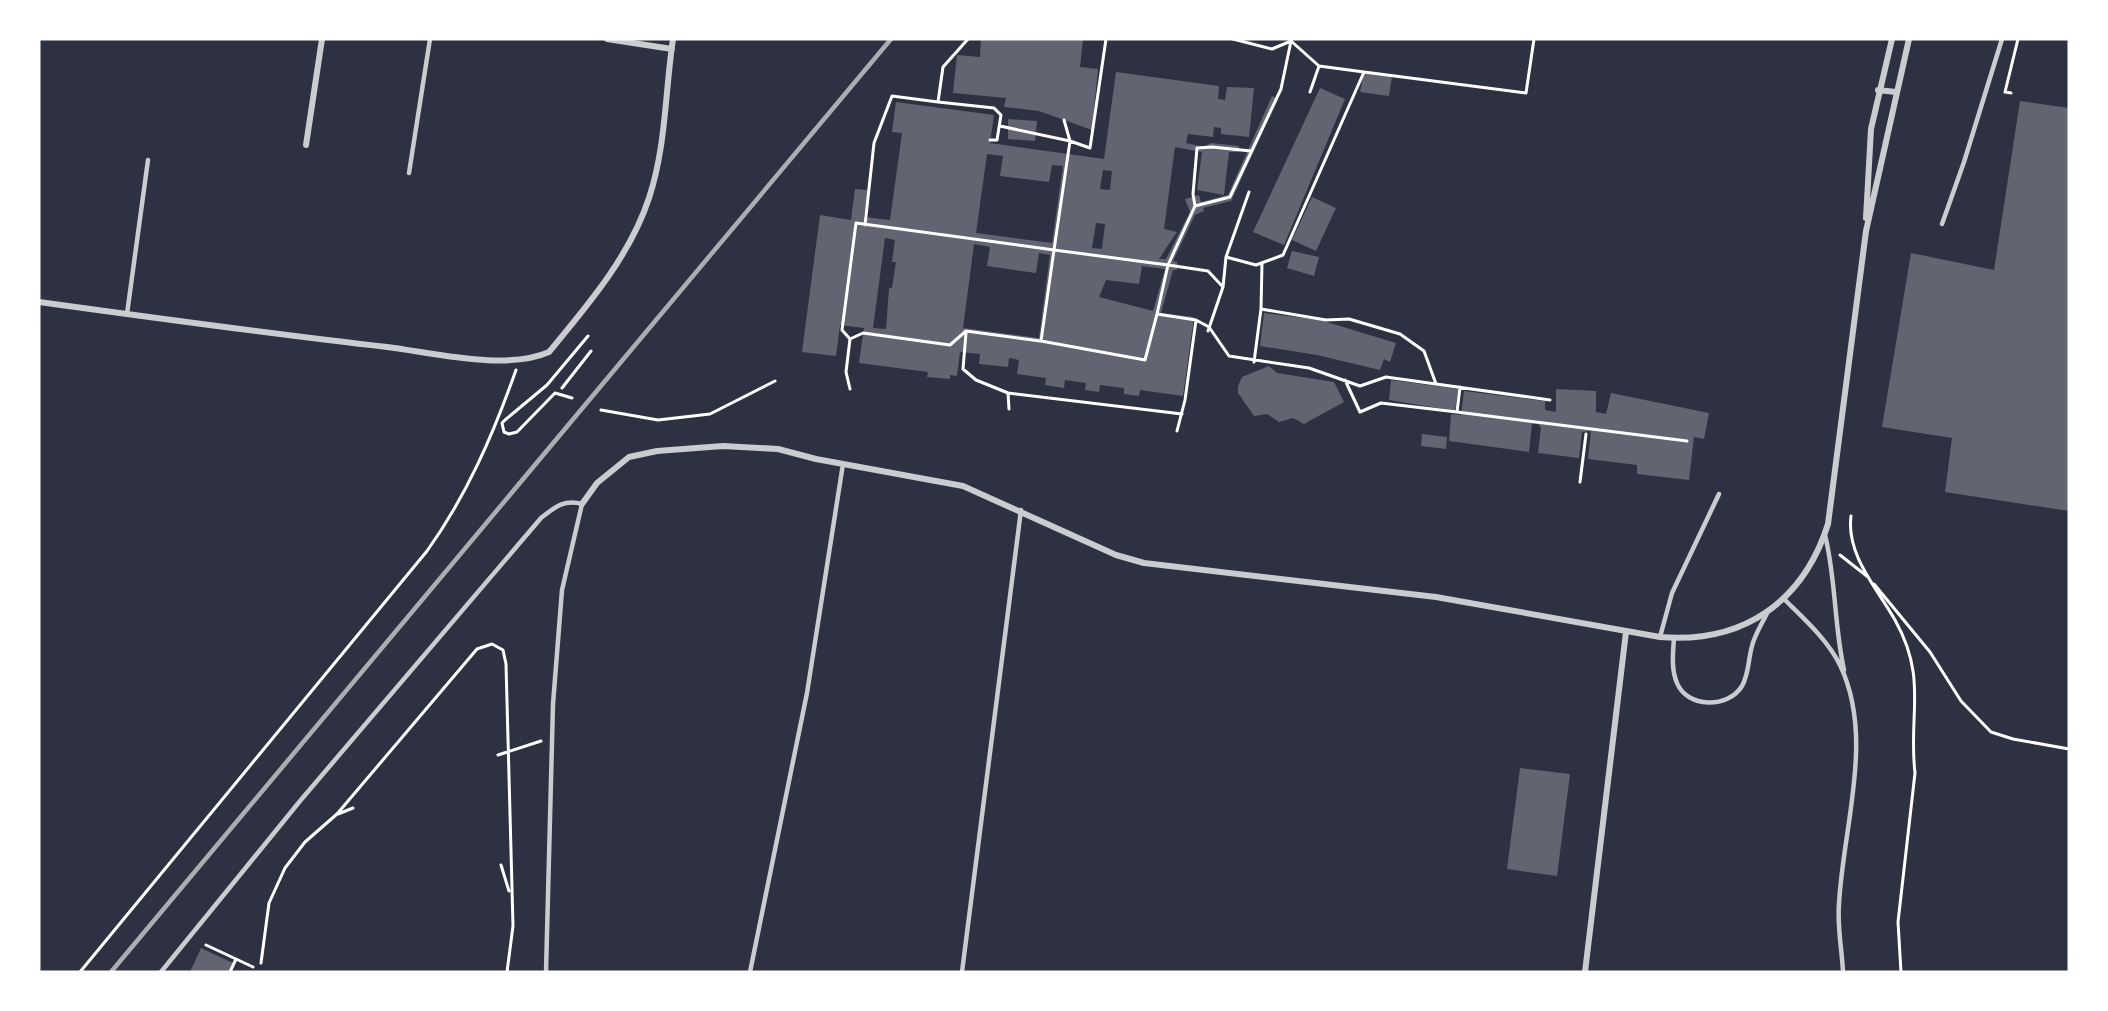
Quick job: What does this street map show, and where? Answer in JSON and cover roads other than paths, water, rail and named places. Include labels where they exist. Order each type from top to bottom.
[{"type":"street","points":[[306,145],[322,39]]},
{"type":"street","points":[[607,39],[672,49]]},
{"type":"street","points":[[39,302],[376,346],[493,359],[531,360],[549,352],[628,247],[649,198],[659,154],[673,39]]},
{"type":"street","points":[[1866,231],[1868,150],[1878,90],[1892,39]]},
{"type":"street","points":[[582,504],[597,483],[629,457],[657,451],[723,446],[778,449],[843,464],[963,486],[1021,510],[1116,555],[1152,565],[1436,597],[1626,632],[1674,638],[1694,638],[1733,630],[1784,599],[1810,566],[1824,535],[1833,499],[1866,231],[1909,39]]},
{"type":"street","points":[[1878,90],[1896,92]]},
{"type":"street","points":[[1585,972],[1626,632]]},
{"type":"lane","points":[[409,173],[430,39]]},
{"type":"lane","points":[[1941,224],[1964,162],[2002,39]]},
{"type":"lane","points":[[127,314],[148,160]]},
{"type":"lane","points":[[750,972],[807,693],[843,464]]},
{"type":"lane","points":[[1660,636],[1672,593],[1719,494]]},
{"type":"lane","points":[[161,972],[300,801],[541,518],[563,503],[582,504],[562,591],[552,741],[546,972]]},
{"type":"lane","points":[[962,972],[1021,510]]},
{"type":"lane","points":[[1824,535],[1831,561],[1836,629],[1857,733],[1839,906],[1843,972]]},
{"type":"lane","points":[[1784,599],[1828,646],[1847,681]]},
{"type":"lane","points":[[1674,638],[1673,672],[1677,684],[1686,697],[1699,702],[1722,700],[1731,697],[1741,688],[1747,674],[1752,645],[1769,610]]},
{"type":"railway","points":[[111,972],[891,39]]}]
